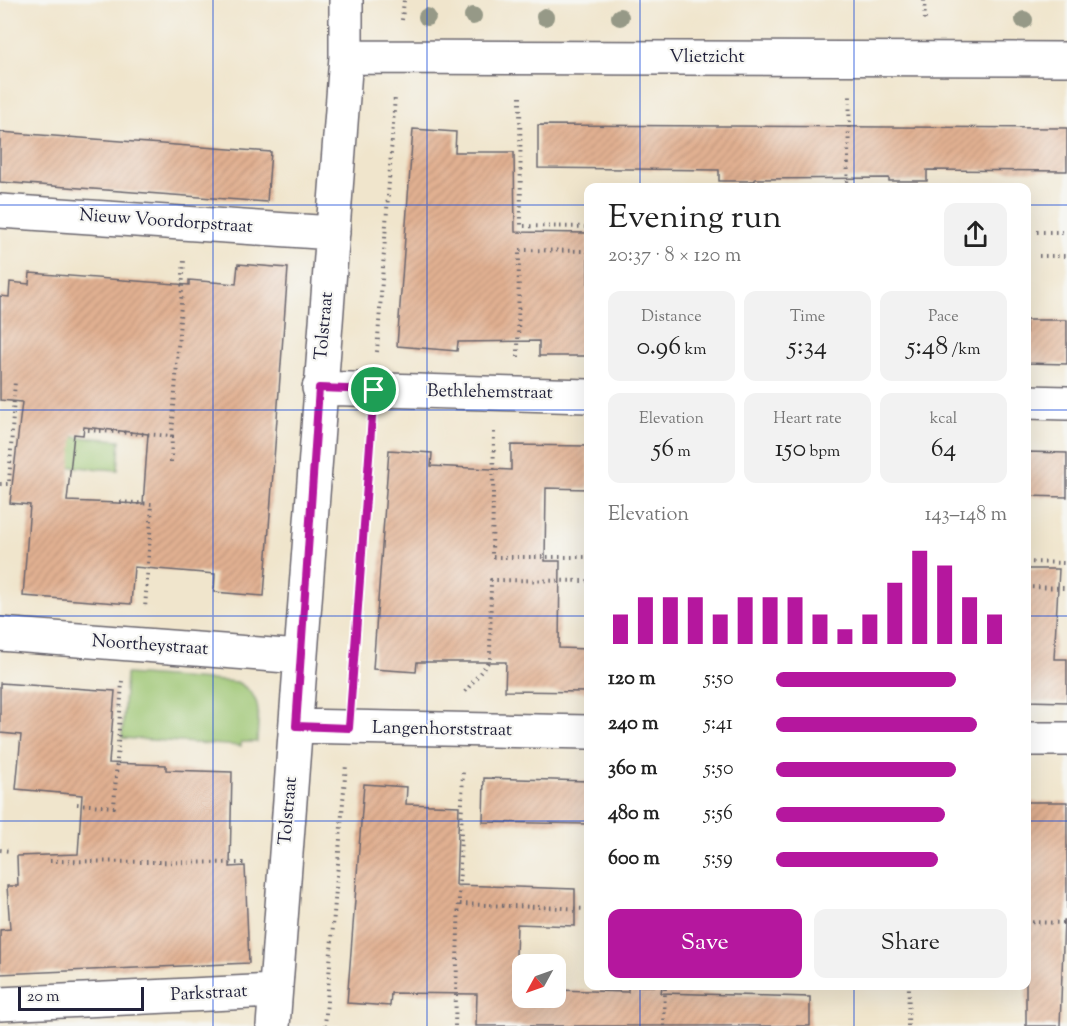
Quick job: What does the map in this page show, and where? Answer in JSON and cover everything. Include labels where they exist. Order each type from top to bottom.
[{"type":"street","name":"Tolstraat","points":[[273,1026],[319,388],[346,57],[346,0]]},
{"type":"street","name":"Vlietzicht","points":[[346,57],[1067,59]]},
{"type":"street","name":"Nieuw Voordorpstraat","points":[[0,211],[333,233]]},
{"type":"street","name":"Bethlehemstraat","points":[[319,388],[584,396]]},
{"type":"street","points":[[1031,402],[1067,403]]},
{"type":"street","name":"Noortheystraat","points":[[0,634],[300,657]]},
{"type":"street","name":"Langenhorststraat","points":[[296,726],[584,732]]},
{"type":"street","points":[[1031,739],[1067,739]]},
{"type":"street","name":"Parkstraat","points":[[0,1004],[274,991]]},
{"type":"path","points":[[325,1026],[399,57]]},
{"type":"path","points":[[847,183],[851,57]]},
{"type":"path","points":[[520,59],[521,226],[584,227]]},
{"type":"path","points":[[171,462],[187,224]]},
{"type":"path","points":[[1037,232],[1067,232]]},
{"type":"path","points":[[584,251],[519,250],[518,369],[494,379],[492,557],[584,557]]},
{"type":"path","points":[[1039,256],[1067,256]]},
{"type":"path","points":[[0,484],[9,484],[15,380]]},
{"type":"path","points":[[88,430],[172,436]]},
{"type":"path","points":[[76,804],[114,807],[152,504],[120,502]]},
{"type":"path","points":[[1031,562],[1067,563]]},
{"type":"path","points":[[1031,587],[1067,588]]},
{"type":"path","points":[[0,850],[11,851]]},
{"type":"path","points":[[50,861],[285,863]]},
{"type":"path","points":[[460,904],[584,909]]},
{"type":"path","points":[[1031,922],[1067,922]]},
{"type":"path","points":[[664,1026],[665,990]]},
{"type":"path","points":[[908,1026],[909,990]]},
{"type":"green space","points":[[49,435],[120,440],[118,470],[48,465]]},
{"type":"green space","points":[[126,674],[237,682],[252,694],[258,707],[257,742],[241,742],[241,746],[122,738]]},
{"type":"building","points":[[538,125],[1067,128],[1067,171],[927,170],[927,181],[889,181],[889,178],[719,181],[719,170],[538,168]]},
{"type":"building","points":[[413,129],[456,132],[455,152],[514,152],[515,232],[584,233],[584,356],[539,356],[539,341],[458,342],[457,351],[397,346]]},
{"type":"building","points":[[0,132],[271,152],[267,202],[0,182]]},
{"type":"building","points":[[238,264],[288,268],[264,596],[214,592],[215,574],[134,567],[131,604],[23,596],[30,505],[10,503],[22,402],[0,400],[0,296],[9,297],[10,282],[29,284],[30,273],[189,285],[189,280],[236,284]],"holes":[[[84,427],[148,434],[143,504],[67,501],[74,434],[83,435]]]},
{"type":"building","points":[[1031,320],[1067,320],[1067,364],[1031,363]]},
{"type":"building","points":[[511,445],[584,446],[584,489],[546,488],[545,561],[560,561],[559,648],[584,649],[584,692],[505,691],[506,662],[417,662],[416,672],[373,669],[389,450],[432,453],[431,466],[511,470]]},
{"type":"building","points":[[1031,452],[1067,453],[1067,497],[1031,496]]},
{"type":"building","points":[[1031,569],[1059,569],[1054,659],[1067,659],[1067,702],[1031,701]]},
{"type":"building","points":[[0,683],[115,691],[109,763],[166,765],[166,770],[232,772],[230,867],[245,866],[249,963],[0,974],[0,930],[10,929],[7,886],[18,886],[17,856],[78,854],[82,795],[16,789],[21,735],[0,733]]},
{"type":"building","points":[[484,778],[584,781],[584,824],[483,822]]},
{"type":"building","points":[[364,784],[407,787],[406,804],[459,806],[456,885],[575,889],[575,926],[517,924],[516,954],[512,954],[512,1008],[566,1008],[566,990],[628,992],[628,990],[661,990],[661,993],[810,997],[810,1026],[476,1026],[477,994],[391,993],[390,1006],[347,1003]]},
{"type":"building","points":[[1031,802],[1067,802],[1067,920],[1064,920],[1060,1026],[1026,1026],[1026,990],[1031,990]]},
{"type":"route","points":[[319,388],[374,390],[349,728],[296,726],[319,388]]}]
